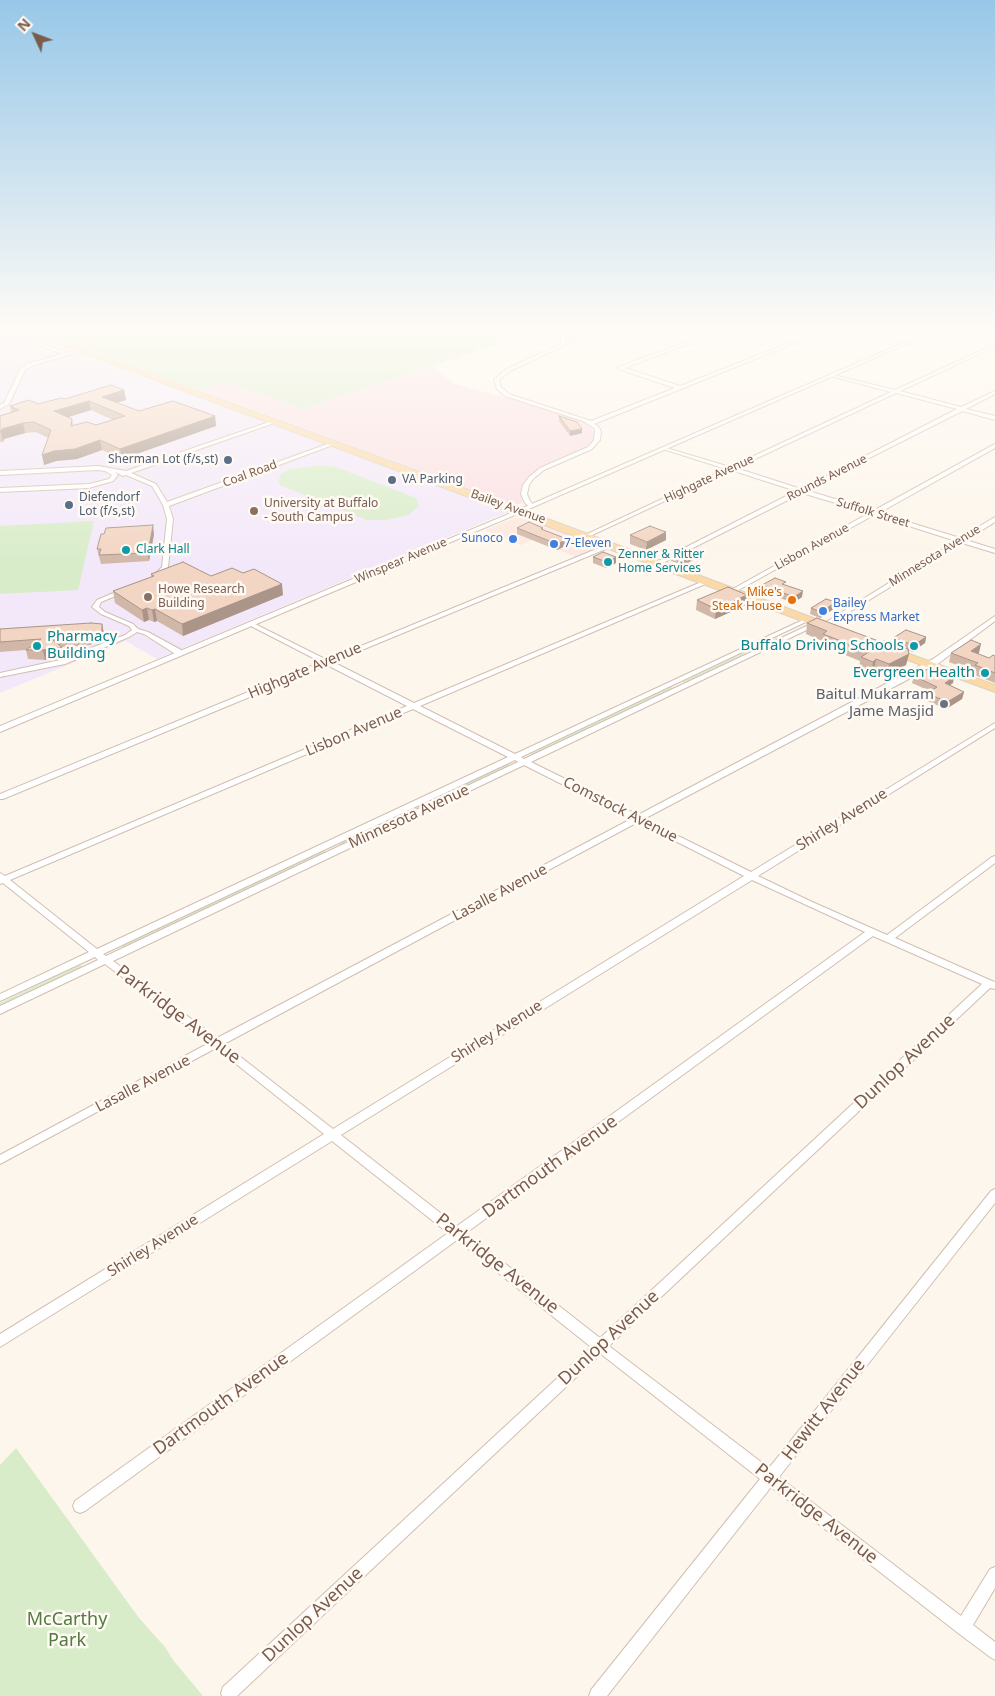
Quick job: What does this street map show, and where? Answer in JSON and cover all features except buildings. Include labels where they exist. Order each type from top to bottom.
[{"type":"main road","name":"Bailey Avenue","points":[[236,408],[520,511],[842,632]]},
{"type":"main road","points":[[877,645],[995,689]]},
{"type":"street","points":[[531,506],[525,499],[528,481],[542,469],[585,451],[595,444],[598,436],[598,431],[591,423],[549,408]]},
{"type":"street","points":[[591,423],[629,408]]},
{"type":"street","name":"Winspear Avenue","points":[[0,729],[520,511],[756,408]]},
{"type":"street","name":"Highgate Avenue","points":[[586,536],[860,408]]},
{"type":"street","points":[[959,408],[995,418]]},
{"type":"street","name":"Rounds Avenue","points":[[659,563],[962,409]]},
{"type":"street","points":[[0,490],[89,486],[111,480],[126,473],[274,422]]},
{"type":"street","name":"Coal Road","points":[[166,505],[334,444]]},
{"type":"street","name":"Lisbon Avenue","points":[[733,591],[995,446]]},
{"type":"street","name":"Suffolk Street","points":[[665,448],[995,551]]},
{"type":"street","points":[[0,473],[92,468],[126,473],[154,485],[166,505],[171,525],[165,566],[158,575],[149,580]]},
{"type":"street","points":[[107,470],[115,475],[111,480]]},
{"type":"street","name":"Minnesota Avenue","points":[[0,998],[101,956],[336,851],[817,623],[995,518]]},
{"type":"street","name":"Highgate Avenue","points":[[0,797],[611,545]]},
{"type":"street","name":"Lisbon Avenue","points":[[2,879],[708,581]]},
{"type":"street","points":[[126,590],[102,599],[95,607],[180,653]]},
{"type":"street","name":"Lasalle Avenue","points":[[0,1160],[375,958],[639,820],[929,664],[995,618]]},
{"type":"street","name":"Minnesota Avenue","points":[[0,1010],[101,956],[328,845],[672,682],[817,623]]},
{"type":"street","name":"Comstock Avenue","points":[[251,624],[752,876],[992,985]]},
{"type":"street","points":[[0,675],[62,662],[127,636],[136,630]]},
{"type":"street","points":[[672,682],[682,688]]},
{"type":"street","name":"Shirley Avenue","points":[[0,1341],[995,725]]},
{"type":"street","points":[[328,845],[336,851]]},
{"type":"street","points":[[887,938],[995,859]]},
{"type":"street","name":"Parkridge Avenue","points":[[2,879],[218,1044],[600,1346],[995,1652]]},
{"type":"street","name":"Dartmouth Avenue","points":[[80,1506],[458,1234],[872,932]]},
{"type":"street","name":"Dunlop Avenue","points":[[229,1693],[600,1346],[992,985]]},
{"type":"street","name":"Hewitt Avenue","points":[[597,1696],[995,1194]]},
{"type":"street","points":[[963,1628],[995,1574]]},
{"type":"shaded area","name":"University at Buffalo - South Campus","points":[[0,408],[226,408],[508,512],[157,659],[126,641],[0,693]]},
{"type":"shaded area","points":[[249,408],[541,408],[585,422],[592,428],[595,434],[594,439],[585,448],[534,472],[523,483],[520,493],[523,503],[514,505]]},
{"type":"shaded area","points":[[520,516],[597,544],[599,547],[576,557],[533,540],[521,545],[485,530]]},
{"type":"green space","points":[[319,465],[336,467],[416,498],[419,506],[408,515],[387,520],[367,520],[280,485],[278,482],[281,474],[289,470]]},
{"type":"green space","points":[[94,521],[78,590],[0,594],[0,526]]},
{"type":"green space","points":[[780,637],[684,683],[682,682]]},
{"type":"green space","points":[[671,687],[674,688],[533,755],[530,754]]},
{"type":"green space","points":[[507,764],[510,765],[341,845],[338,844]]},
{"type":"green space","points":[[323,851],[327,852],[121,948],[122,946]]},
{"type":"green space","points":[[80,965],[83,967],[0,1007],[0,1003]]},
{"type":"green space","name":"McCarthy Park","points":[[16,1448],[139,1618],[165,1647],[173,1660],[203,1696],[0,1696],[0,1465]]},
{"type":"place","name":"Sherman Lot (f/s,st)","points":[[228,460]]},
{"type":"place","name":"VA Parking","points":[[392,480]]},
{"type":"place","name":"Diefendorf Lot (f/s,st)","points":[[69,505]]},
{"type":"place","name":"University at Buffalo - South Campus","points":[[254,511]]},
{"type":"place","name":"Sunoco","points":[[513,539]]},
{"type":"place","name":"7-Eleven","points":[[554,544]]},
{"type":"place","name":"Clark Hall","points":[[126,550]]},
{"type":"place","name":"Zenner & Ritter Home Services","points":[[608,562]]},
{"type":"place","name":"Howe Research Building","points":[[148,597]]},
{"type":"place","name":"Mike's Steak House","points":[[792,600]]},
{"type":"place","name":"Bailey Express Market","points":[[823,611]]},
{"type":"place","name":"Pharmacy Building","points":[[37,646]]},
{"type":"place","name":"Buffalo Driving Schools","points":[[914,646]]},
{"type":"place","name":"Evergreen Health","points":[[985,673]]},
{"type":"place","name":"Baitul Mukarram Jame Masjid","points":[[944,704]]}]
